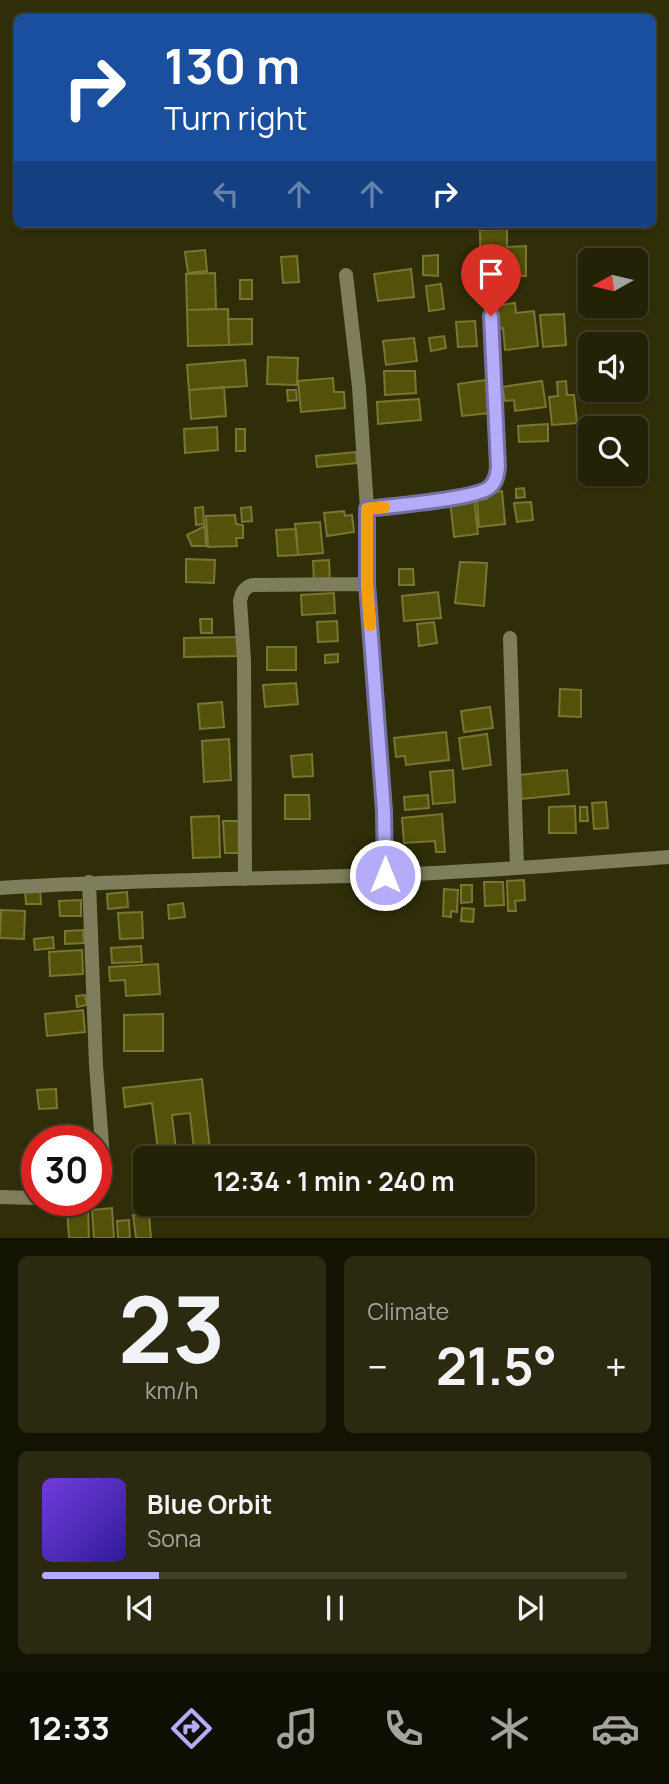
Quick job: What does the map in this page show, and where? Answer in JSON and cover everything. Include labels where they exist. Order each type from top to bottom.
[{"type":"street","points":[[346,275],[359,387],[367,509],[367,584],[384,811],[385,875]]},
{"type":"street","points":[[367,509],[467,496],[487,490],[493,485],[498,467],[491,316]]},
{"type":"street","points":[[245,879],[242,593],[252,585],[367,584]]},
{"type":"street","points":[[510,638],[517,868]]},
{"type":"street","points":[[0,888],[385,875],[669,857]]},
{"type":"street","points":[[89,883],[100,1125]]},
{"type":"street","points":[[0,1197],[21,1198]]},
{"type":"building","points":[[507,229],[507,247],[526,246],[526,276],[504,276],[505,295],[481,295],[480,230]]},
{"type":"building","points":[[205,250],[207,271],[188,273],[185,252]]},
{"type":"building","points":[[438,255],[438,276],[423,275],[423,256]]},
{"type":"building","points":[[297,256],[299,282],[283,283],[281,257]]},
{"type":"building","points":[[411,269],[414,297],[378,301],[374,274]]},
{"type":"building","points":[[215,273],[216,309],[187,310],[186,274]]},
{"type":"building","points":[[240,280],[252,280],[252,299],[240,299]]},
{"type":"building","points":[[441,284],[444,309],[429,311],[426,286]]},
{"type":"building","points":[[515,303],[516,313],[534,311],[538,346],[505,350],[503,328],[498,329],[495,306]]},
{"type":"building","points":[[228,309],[229,345],[188,346],[187,310]]},
{"type":"building","points":[[564,314],[566,345],[543,347],[540,315]]},
{"type":"building","points":[[228,319],[252,319],[252,344],[229,345]]},
{"type":"building","points":[[475,321],[477,346],[458,347],[456,322]]},
{"type":"building","points":[[444,336],[446,348],[431,351],[429,338]]},
{"type":"building","points":[[414,338],[417,361],[386,365],[383,341]]},
{"type":"building","points":[[268,357],[298,358],[297,385],[267,384]]},
{"type":"building","points":[[245,360],[247,386],[189,390],[187,365]]},
{"type":"building","points":[[384,371],[415,371],[416,393],[385,395]]},
{"type":"building","points":[[333,378],[334,392],[344,392],[345,408],[301,412],[298,381]]},
{"type":"building","points":[[486,380],[490,413],[462,416],[458,384]]},
{"type":"building","points":[[542,381],[546,407],[515,411],[514,400],[505,401],[502,387]]},
{"type":"building","points":[[566,381],[567,395],[574,395],[577,423],[552,425],[549,397],[558,396],[557,382]]},
{"type":"building","points":[[224,387],[226,416],[191,419],[189,390]]},
{"type":"building","points":[[287,390],[296,390],[297,400],[288,401]]},
{"type":"building","points":[[419,399],[421,420],[378,424],[377,402]]},
{"type":"building","points":[[548,424],[548,441],[519,442],[518,426]]},
{"type":"building","points":[[217,427],[218,450],[185,453],[184,429]]},
{"type":"building","points":[[236,429],[245,429],[245,451],[236,451]]},
{"type":"building","points":[[356,452],[357,463],[317,467],[316,456]]},
{"type":"building","points":[[524,488],[525,497],[516,498],[516,489]]},
{"type":"building","points":[[502,491],[505,524],[479,527],[477,500],[487,499],[486,493]]},
{"type":"building","points":[[474,497],[478,534],[454,537],[450,500]]},
{"type":"building","points":[[531,502],[533,520],[517,522],[514,503]]},
{"type":"building","points":[[203,507],[204,524],[196,525],[195,508]]},
{"type":"building","points":[[251,507],[252,521],[242,522],[241,508]]},
{"type":"building","points":[[344,511],[345,516],[352,515],[354,532],[327,536],[324,513]]},
{"type":"building","points":[[235,515],[236,524],[243,525],[243,538],[236,538],[237,546],[208,547],[206,516]]},
{"type":"building","points":[[320,522],[323,553],[298,555],[295,524]]},
{"type":"building","points":[[205,526],[206,546],[192,546],[187,535]]},
{"type":"building","points":[[296,529],[298,555],[278,556],[276,530]]},
{"type":"building","points":[[186,559],[215,560],[214,583],[186,582]]},
{"type":"building","points":[[329,560],[330,582],[314,583],[313,561]]},
{"type":"building","points":[[460,562],[487,563],[484,606],[455,603]]},
{"type":"building","points":[[399,569],[413,569],[414,585],[399,585]]},
{"type":"building","points":[[438,592],[441,618],[404,621],[402,596]]},
{"type":"building","points":[[334,593],[335,613],[302,615],[301,595]]},
{"type":"building","points":[[200,619],[212,619],[212,633],[201,633]]},
{"type":"building","points":[[337,621],[338,641],[318,642],[317,622]]},
{"type":"building","points":[[434,622],[437,643],[419,646],[417,624]]},
{"type":"building","points":[[238,637],[238,656],[184,657],[184,638]]},
{"type":"building","points":[[267,647],[296,647],[296,670],[267,670]]},
{"type":"building","points":[[338,654],[338,662],[325,663],[325,655]]},
{"type":"building","points":[[296,683],[298,704],[265,707],[263,685]]},
{"type":"building","points":[[560,689],[581,690],[581,717],[559,716]]},
{"type":"building","points":[[222,702],[224,727],[200,729],[198,704]]},
{"type":"building","points":[[490,707],[493,728],[464,732],[461,711]]},
{"type":"building","points":[[446,732],[449,760],[406,765],[405,756],[396,757],[394,738]]},
{"type":"building","points":[[487,734],[491,765],[463,769],[459,738]]},
{"type":"building","points":[[229,739],[231,780],[204,782],[202,741]]},
{"type":"building","points":[[312,754],[313,776],[293,777],[291,756]]},
{"type":"building","points":[[453,770],[455,802],[433,804],[430,772]]},
{"type":"building","points":[[567,770],[569,794],[522,799],[519,775]]},
{"type":"building","points":[[285,795],[309,795],[310,819],[285,819]]},
{"type":"building","points":[[428,795],[429,808],[405,810],[404,797]]},
{"type":"building","points":[[606,802],[608,828],[594,829],[592,803]]},
{"type":"building","points":[[575,806],[576,833],[549,833],[549,807]]},
{"type":"building","points":[[580,807],[587,807],[588,821],[580,821]]},
{"type":"building","points":[[442,814],[445,852],[436,852],[435,841],[404,843],[402,818]]},
{"type":"building","points":[[219,816],[220,857],[193,858],[191,817]]},
{"type":"building","points":[[223,821],[239,821],[241,853],[225,853]]},
{"type":"building","points":[[524,880],[525,900],[515,901],[516,911],[508,911],[507,881]]},
{"type":"building","points":[[484,882],[503,882],[504,905],[485,906]]},
{"type":"building","points":[[461,885],[472,885],[472,902],[461,903]]},
{"type":"building","points":[[40,889],[41,904],[26,904],[25,890]]},
{"type":"building","points":[[444,889],[458,890],[457,912],[451,911],[451,917],[443,916]]},
{"type":"building","points":[[127,892],[128,907],[108,909],[107,894]]},
{"type":"building","points":[[81,900],[81,916],[60,916],[59,901]]},
{"type":"building","points":[[183,903],[185,917],[169,919],[168,905]]},
{"type":"building","points":[[462,908],[474,909],[473,922],[461,921]]},
{"type":"building","points":[[1,910],[25,911],[24,939],[0,938]]},
{"type":"building","points":[[142,912],[143,938],[120,939],[118,913]]},
{"type":"building","points":[[83,930],[84,943],[65,944],[65,931]]},
{"type":"building","points":[[53,937],[54,948],[35,950],[34,939]]},
{"type":"building","points":[[141,946],[142,962],[112,963],[111,948]]},
{"type":"building","points":[[82,950],[83,974],[50,976],[49,952]]},
{"type":"building","points":[[158,964],[160,994],[126,996],[125,980],[110,981],[109,967]]},
{"type":"building","points":[[85,995],[87,1005],[77,1007],[76,996]]},
{"type":"building","points":[[83,1010],[85,1032],[47,1036],[45,1014]]},
{"type":"building","points":[[163,1014],[163,1051],[124,1051],[124,1015]]},
{"type":"building","points":[[202,1079],[210,1146],[194,1146],[190,1113],[172,1115],[176,1146],[157,1146],[152,1103],[125,1107],[123,1088]]},
{"type":"building","points":[[56,1089],[57,1108],[39,1109],[37,1090]]},
{"type":"building","points":[[112,1208],[114,1238],[94,1238],[92,1216],[112,1216]]},
{"type":"building","points":[[68,1216],[88,1216],[89,1238],[69,1238]]},
{"type":"building","points":[[133,1216],[149,1216],[151,1238],[136,1238]]},
{"type":"building","points":[[129,1220],[130,1238],[118,1238],[117,1221]]},
{"type":"slow traffic","points":[[370,625],[367,509],[384,507]]},
{"type":"route","points":[[385,875],[384,811],[367,584],[367,509],[467,496],[487,490],[493,485],[498,467],[491,316]]}]
